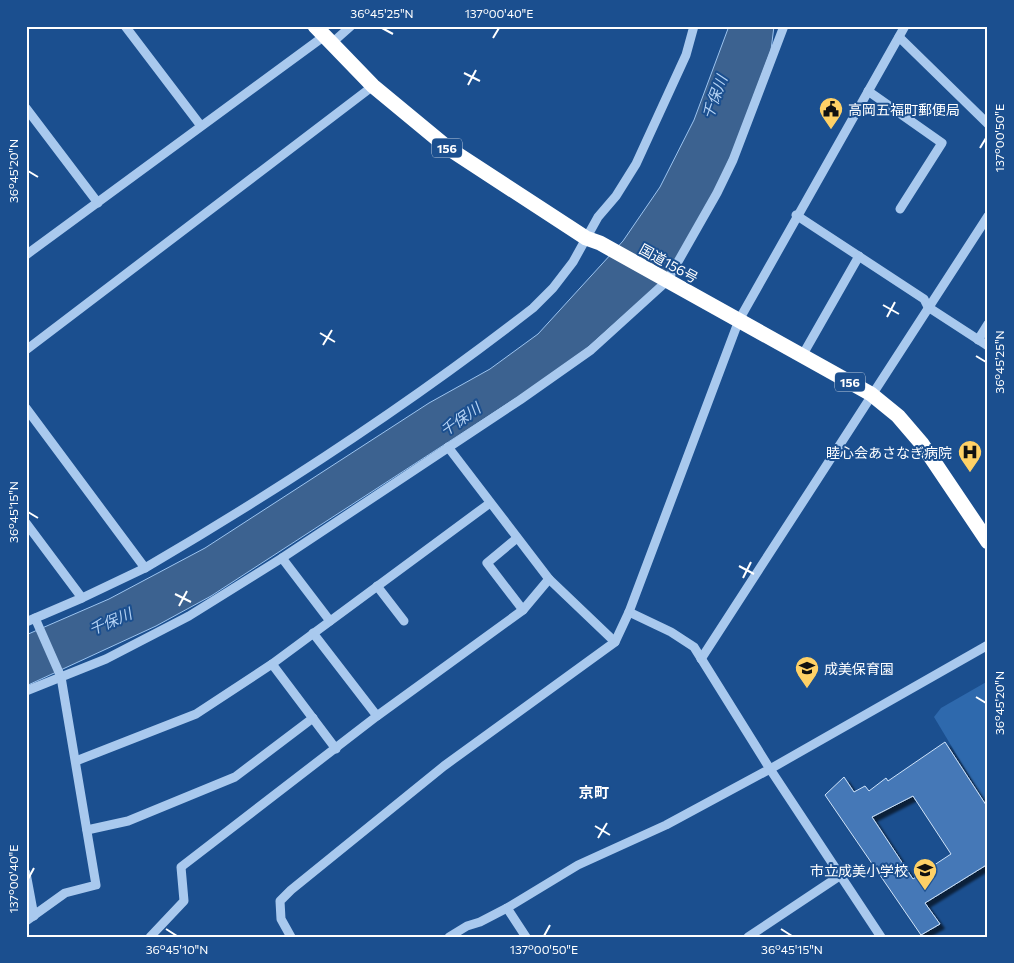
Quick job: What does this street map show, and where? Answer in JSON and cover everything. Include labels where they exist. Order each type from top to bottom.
[{"type":"highway","name":"国道156号","points":[[319,32],[373,86],[448,148],[593,240],[871,394],[898,416],[922,444],[986,534]]},
{"type":"street","points":[[125,26],[201,126]]},
{"type":"street","points":[[26,255],[201,126],[319,32],[333,42],[351,26]]},
{"type":"street","points":[[30,918],[65,892],[96,885],[61,675],[33,622],[145,568],[212,529],[375,425],[533,308],[553,288],[593,240],[598,217],[616,196],[636,164],[686,56],[694,26]]},
{"type":"street","points":[[26,691],[61,675],[106,659],[189,616],[282,558],[520,400],[591,350],[665,280],[717,193],[732,160],[784,26]]},
{"type":"street","points":[[291,937],[281,919],[280,901],[291,890],[444,766],[615,642],[629,612],[739,320],[796,215],[905,26]]},
{"type":"street","points":[[899,37],[988,124]]},
{"type":"street","points":[[26,350],[373,86]]},
{"type":"street","points":[[868,90],[942,143],[900,208]]},
{"type":"street","points":[[26,108],[98,203]]},
{"type":"street","points":[[796,215],[924,299],[928,307],[988,346]]},
{"type":"street","points":[[701,659],[988,216]]},
{"type":"street","points":[[802,356],[859,256]]},
{"type":"street","points":[[978,340],[988,324]]},
{"type":"street","points":[[26,408],[145,568]]},
{"type":"street","points":[[448,447],[549,579],[615,642]]},
{"type":"street","points":[[76,761],[196,714],[272,664],[490,503]]},
{"type":"street","points":[[26,523],[82,598]]},
{"type":"street","points":[[517,538],[487,563],[523,610]]},
{"type":"street","points":[[282,558],[330,621]]},
{"type":"street","points":[[150,937],[184,901],[181,867],[377,716],[523,610],[549,579]]},
{"type":"street","points":[[377,586],[404,621]]},
{"type":"street","points":[[629,612],[671,632],[694,647],[770,769],[882,937]]},
{"type":"street","points":[[313,633],[377,716]]},
{"type":"street","points":[[449,937],[467,926],[480,922],[507,908],[578,865],[666,825],[770,769],[988,645]]},
{"type":"street","points":[[272,664],[336,748]]},
{"type":"street","points":[[87,830],[128,821],[234,777],[313,718]]},
{"type":"street","points":[[26,873],[30,918]]},
{"type":"street","points":[[748,937],[841,875]]},
{"type":"street","points":[[507,908],[526,937]]},
{"type":"shaded area","points":[[988,681],[988,807],[934,717],[941,708]]},
{"type":"water","name":"千保川","points":[[729,26],[774,26],[771,50],[734,149],[713,195],[667,277],[586,349],[527,391],[211,596],[156,626],[26,686],[26,635],[109,599],[205,548],[429,403],[490,369],[538,334],[623,241],[660,187],[694,120]]},
{"type":"building","points":[[945,742],[988,808],[988,864],[925,903],[940,924],[921,935],[825,795],[844,777],[854,792],[865,786],[869,791],[886,778],[888,781]],"holes":[[[913,796],[951,854],[913,879],[872,817]]]},
{"type":"place","name":"高岡五福町郵便局","points":[[831,130]]},
{"type":"place","name":"睦心会あさなぎ病院","points":[[970,473]]},
{"type":"place","name":"成美保育園","points":[[807,689]]},
{"type":"place","name":"市立成美小学校","points":[[925,891]]},
{"type":"district","name":"京町","points":[[594,792]]}]
